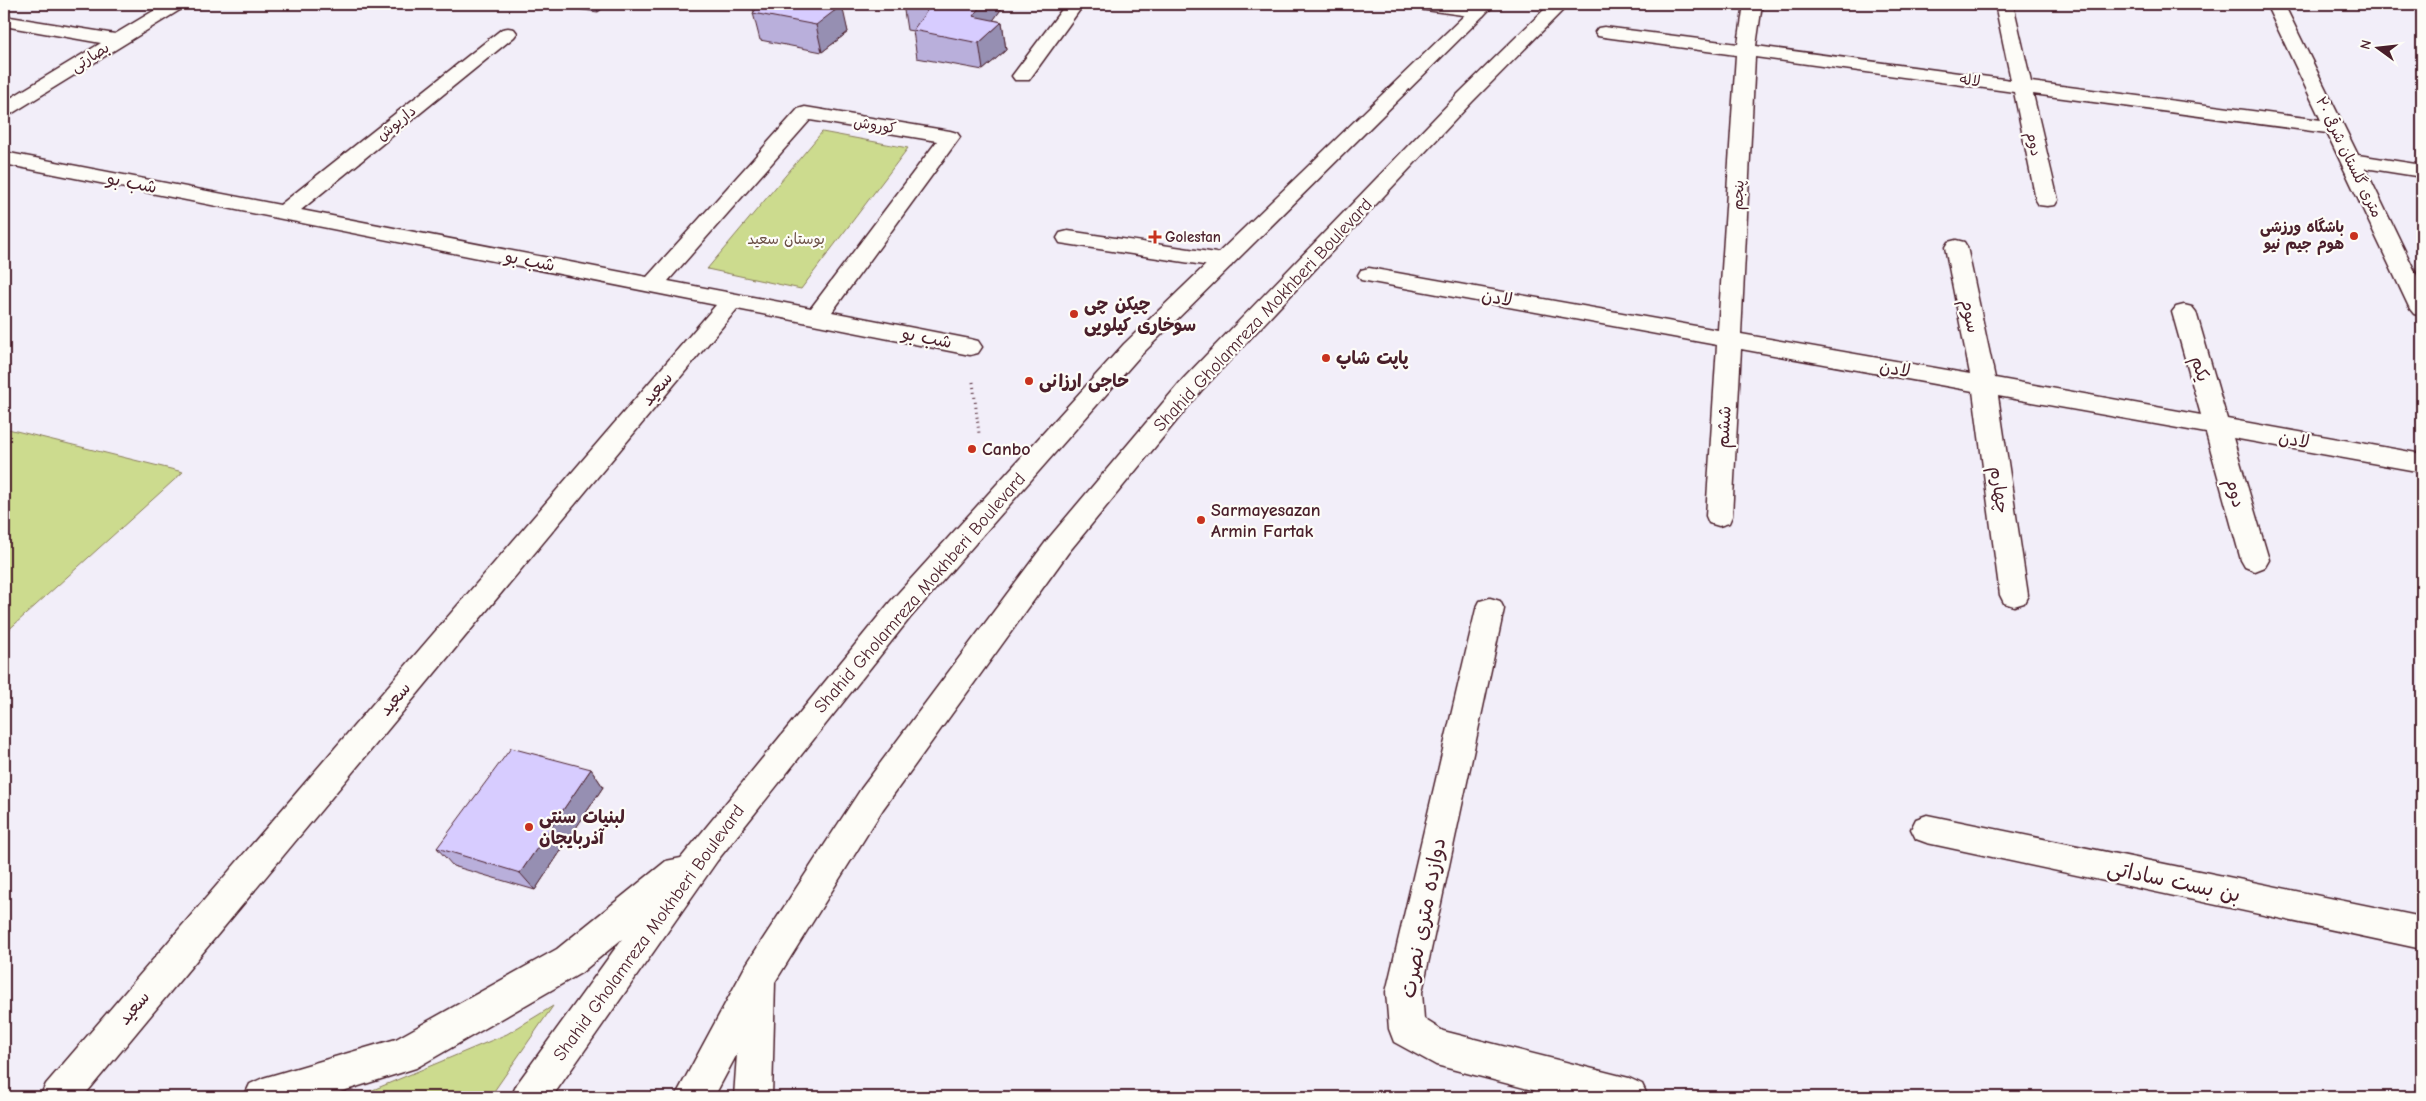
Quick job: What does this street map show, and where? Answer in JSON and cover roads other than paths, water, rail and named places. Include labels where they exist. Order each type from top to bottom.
[{"type":"street","name":"بصارتی","points":[[4,110],[177,4]]},
{"type":"street","points":[[1022,76],[1075,4]]},
{"type":"street","points":[[1418,4],[1482,8]]},
{"type":"street","name":"Shahid Gholamreza Mokhberi Boulevard","points":[[694,1097],[758,977],[872,799],[1058,546],[1192,385],[1464,98],[1560,4]]},
{"type":"street","points":[[1746,51],[1753,4]]},
{"type":"street","points":[[2004,4],[2022,87]]},
{"type":"street","name":"۲۰ متری گلستان شرقی","points":[[2275,4],[2422,309]]},
{"type":"street","name":"Shahid Gholamreza Mokhberi Boulevard","points":[[530,1097],[705,851],[900,610],[1132,350],[1482,8]]},
{"type":"street","points":[[4,21],[118,40]]},
{"type":"street","name":"لاله","points":[[1604,32],[2335,128]]},
{"type":"street","name":"داریوش","points":[[284,213],[508,33]]},
{"type":"street","name":"پنجم","points":[[1729,339],[1746,51]]},
{"type":"street","name":"دوم","points":[[2022,87],[2047,200]]},
{"type":"street","name":"کوروش","points":[[652,285],[805,114],[950,137],[817,317]]},
{"type":"street","name":"شب بو","points":[[4,158],[970,347]]},
{"type":"street","points":[[2350,160],[2422,171]]},
{"type":"street","points":[[1068,238],[1223,261]]},
{"type":"street","name":"سوم","points":[[1956,247],[1984,385]]},
{"type":"street","name":"لادن","points":[[1368,274],[2422,463]]},
{"type":"street","name":"سعید","points":[[59,1097],[732,300]]},
{"type":"street","name":"یکم","points":[[2184,312],[2216,426]]},
{"type":"street","name":"ششم","points":[[1719,516],[1729,339]]},
{"type":"street","name":"چهارم","points":[[1984,385],[2014,595]]},
{"type":"street","name":"دوم","points":[[2216,426],[2255,560]]},
{"type":"street","name":"دوازده متری نصرت","points":[[1490,609],[1404,992],[1407,1029],[1436,1047],[1629,1097]]},
{"type":"street","name":"بن بست ساداتی","points":[[1927,829],[2422,933]]},
{"type":"street","points":[[263,1097],[403,1055],[569,962],[705,851]]},
{"type":"street","points":[[753,1097],[758,977]]},
{"type":"place","name":"باشگاه ورزشی هوم جیم نیو","points":[[2354,236]]},
{"type":"place","name":"Golestan","points":[[1155,237]]},
{"type":"place","name":"چیکن چی سوخاری کیلویی","points":[[1074,314]]},
{"type":"place","name":"پاپت شاپ","points":[[1326,358]]},
{"type":"place","name":"حاجی ارزانی","points":[[1029,381]]},
{"type":"place","name":"Canbo","points":[[972,449]]},
{"type":"place","name":"Sarmayesazan Armin Fartak","points":[[1201,520]]},
{"type":"place","name":"لبنیات سنتی آذربایجان","points":[[529,827]]},
{"type":"park label","name":"بوستان سعید","points":[[786,239]]}]
